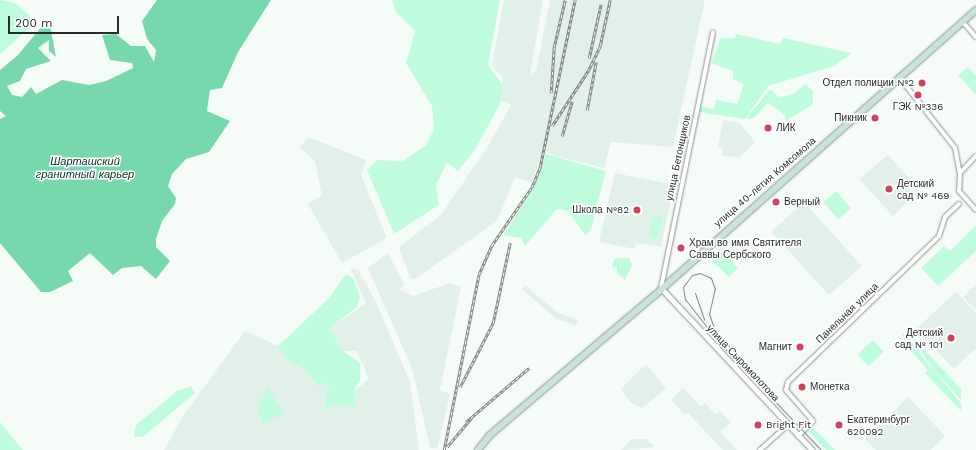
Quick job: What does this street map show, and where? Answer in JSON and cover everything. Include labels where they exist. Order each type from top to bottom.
[{"type":"main road","name":"улица 40-летия Комсомола","points":[[478,450],[490,435],[661,288],[976,10]]},
{"type":"street","points":[[962,21],[976,37]]},
{"type":"street","name":"улица Бетонщиков","points":[[661,288],[712,32]]},
{"type":"street","points":[[899,77],[955,148],[960,173],[959,191],[976,210]]},
{"type":"street","points":[[960,173],[976,156]]},
{"type":"street","name":"Панельная улица","points":[[798,436],[812,421],[786,390],[788,382],[939,236],[945,217],[959,204]]},
{"type":"street","name":"улица Сыромолотова","points":[[661,288],[812,450]]},
{"type":"street","points":[[760,450],[788,425]]},
{"type":"shaded area","points":[[0,0],[15,3],[30,16],[33,25],[0,54]]},
{"type":"shaded area","points":[[392,0],[500,0],[488,65],[502,84],[500,104],[474,151],[458,171],[447,163],[436,184],[439,205],[394,234],[367,170],[377,160],[403,161],[426,145],[434,129],[432,106],[406,63],[415,31],[396,12]]},
{"type":"shaded area","points":[[504,0],[543,0],[530,74],[536,71],[550,0],[705,0],[673,147],[611,142],[604,168],[552,155],[543,149],[532,183],[515,177],[497,221],[415,279],[410,278],[399,247],[441,215],[488,146],[511,105],[499,100],[503,77],[492,66]]},
{"type":"shaded area","points":[[736,34],[780,44],[783,38],[852,53],[834,66],[768,86],[745,119],[698,112],[699,106],[714,109],[716,100],[738,104],[743,84],[733,79],[733,71],[711,63],[721,38],[735,38]]},
{"type":"shaded area","points":[[968,67],[976,76],[976,95],[958,75]]},
{"type":"shaded area","points":[[806,84],[813,91],[813,104],[785,122],[785,115],[768,103],[754,118],[746,119],[770,89],[779,97],[791,95]]},
{"type":"shaded area","points":[[723,120],[740,123],[755,142],[739,158],[722,155],[723,148],[718,147]]},
{"type":"shaded area","points":[[308,137],[366,160],[361,175],[387,238],[342,263],[308,204],[322,195],[315,161],[300,147]]},
{"type":"shaded area","points":[[546,154],[606,171],[591,230],[585,235],[568,211],[557,209],[525,246],[521,238],[503,235],[534,188]]},
{"type":"shaded area","name":"Детский сад № 469","points":[[888,155],[910,179],[912,198],[893,216],[859,179]]},
{"type":"shaded area","name":"Школа №82","points":[[615,173],[674,185],[661,247],[636,243],[635,249],[599,242]]},
{"type":"shaded area","points":[[836,191],[851,208],[838,220],[823,202]]},
{"type":"shaded area","points":[[804,202],[862,266],[829,295],[771,231]]},
{"type":"shaded area","points":[[653,216],[663,218],[656,240],[648,237]]},
{"type":"shaded area","points":[[976,225],[976,251],[938,286],[921,268],[944,246],[950,251]]},
{"type":"shaded area","points":[[719,249],[738,268],[729,277],[710,258]]},
{"type":"shaded area","points":[[388,253],[405,286],[399,289],[413,296],[450,283],[461,287],[440,390],[450,394],[437,449],[430,448],[413,371],[368,268]]},
{"type":"shaded area","points":[[615,258],[629,258],[632,265],[625,280],[617,273],[617,266],[611,268]]},
{"type":"shaded area","points":[[350,268],[359,271],[376,302],[410,382],[419,450],[164,450],[183,416],[245,331],[278,346],[288,361],[305,370],[319,388],[323,383],[331,391],[354,391],[369,379],[357,351],[343,351],[329,329],[366,303]]},
{"type":"shaded area","points":[[346,274],[353,278],[360,296],[358,306],[329,329],[343,351],[360,363],[360,380],[354,391],[357,407],[339,404],[324,409],[329,388],[323,383],[320,389],[305,370],[288,361],[278,346],[328,299]]},
{"type":"shaded area","points":[[976,284],[976,310],[963,297]]},
{"type":"shaded area","points":[[525,285],[558,313],[578,320],[576,326],[555,318],[522,289]]},
{"type":"shaded area","name":"Детский сад № 101","points":[[956,292],[976,313],[976,348],[954,369],[916,329]]},
{"type":"shaded area","points":[[907,331],[961,389],[961,400],[934,370]]},
{"type":"shaded area","points":[[903,333],[961,403],[961,411],[925,373],[928,370],[910,350],[912,348],[901,334]]},
{"type":"shaded area","points":[[873,340],[884,352],[869,366],[858,354]]},
{"type":"shaded area","points":[[646,364],[666,388],[642,408],[630,402],[621,389]]},
{"type":"shaded area","points":[[191,386],[195,393],[143,437],[134,437],[136,425],[177,391]]},
{"type":"shaded area","points":[[268,388],[284,413],[263,424],[257,408]]},
{"type":"shaded area","points":[[683,388],[701,407],[705,403],[716,415],[720,411],[731,422],[720,432],[737,450],[723,450],[688,413],[685,415],[671,400]]},
{"type":"shaded area","points":[[908,397],[945,436],[931,450],[876,450],[865,439]]},
{"type":"shaded area","points":[[0,422],[12,437],[23,450],[0,450]]},
{"type":"shaded area","points":[[814,428],[835,450],[826,450],[809,432]]},
{"type":"shaded area","points":[[632,439],[646,439],[655,447],[621,450]]},
{"type":"water","name":"Шарташский гранитный карьер","points":[[157,0],[271,0],[238,52],[222,88],[210,90],[207,111],[230,121],[209,152],[186,159],[172,174],[168,186],[176,198],[175,204],[162,221],[156,239],[156,247],[170,261],[156,279],[141,266],[122,268],[113,275],[90,253],[68,271],[73,281],[50,292],[41,292],[0,243],[0,119],[6,116],[0,111],[0,70],[18,55],[42,26],[50,25],[56,57],[49,51],[49,40],[38,48],[51,61],[26,69],[20,81],[7,86],[12,95],[22,97],[31,87],[36,94],[62,80],[89,85],[106,81],[133,68],[132,63],[110,60],[102,35],[116,34],[131,46],[145,46],[154,62],[156,50],[147,39],[142,21]]},
{"type":"tram line","points":[[767,387],[715,331],[709,314],[715,289],[711,278],[700,273],[692,275],[683,287],[685,299],[717,340],[821,450]]},
{"type":"tram line","points":[[695,293],[704,319]]},
{"type":"railway","points":[[551,93],[554,47],[565,0]]},
{"type":"railway","points":[[444,450],[479,274],[492,245],[532,187],[540,167],[575,0]]},
{"type":"railway","points":[[552,126],[588,71],[600,46],[610,0]]},
{"type":"railway","points":[[589,58],[601,4]]},
{"type":"railway","points":[[587,110],[596,62]]},
{"type":"railway","points":[[562,136],[572,101]]},
{"type":"railway","points":[[460,387],[493,323],[510,243]]},
{"type":"railway","points":[[466,422],[529,368]]},
{"type":"railway","points":[[447,447],[471,418]]},
{"type":"place","name":"Отдел полиции №2","points":[[922,83]]},
{"type":"place","name":"ГЭК №336","points":[[918,95]]},
{"type":"place","name":"Пикник","points":[[875,118]]},
{"type":"place","name":"ЛИК","points":[[768,128]]},
{"type":"place","name":"Детский сад № 469","points":[[889,189]]},
{"type":"place","name":"Верный","points":[[776,202]]},
{"type":"place","name":"Школа №82","points":[[637,210]]},
{"type":"place","name":"Храм во имя Святителя Саввы Сербского","points":[[681,248]]},
{"type":"place","name":"Детский сад № 101","points":[[951,338]]},
{"type":"place","name":"Магнит","points":[[800,347]]},
{"type":"place","name":"Монетка","points":[[802,387]]},
{"type":"place","name":"Bright Fit","points":[[758,425]]},
{"type":"place","name":"Екатеринбург 620092","points":[[839,425]]}]
